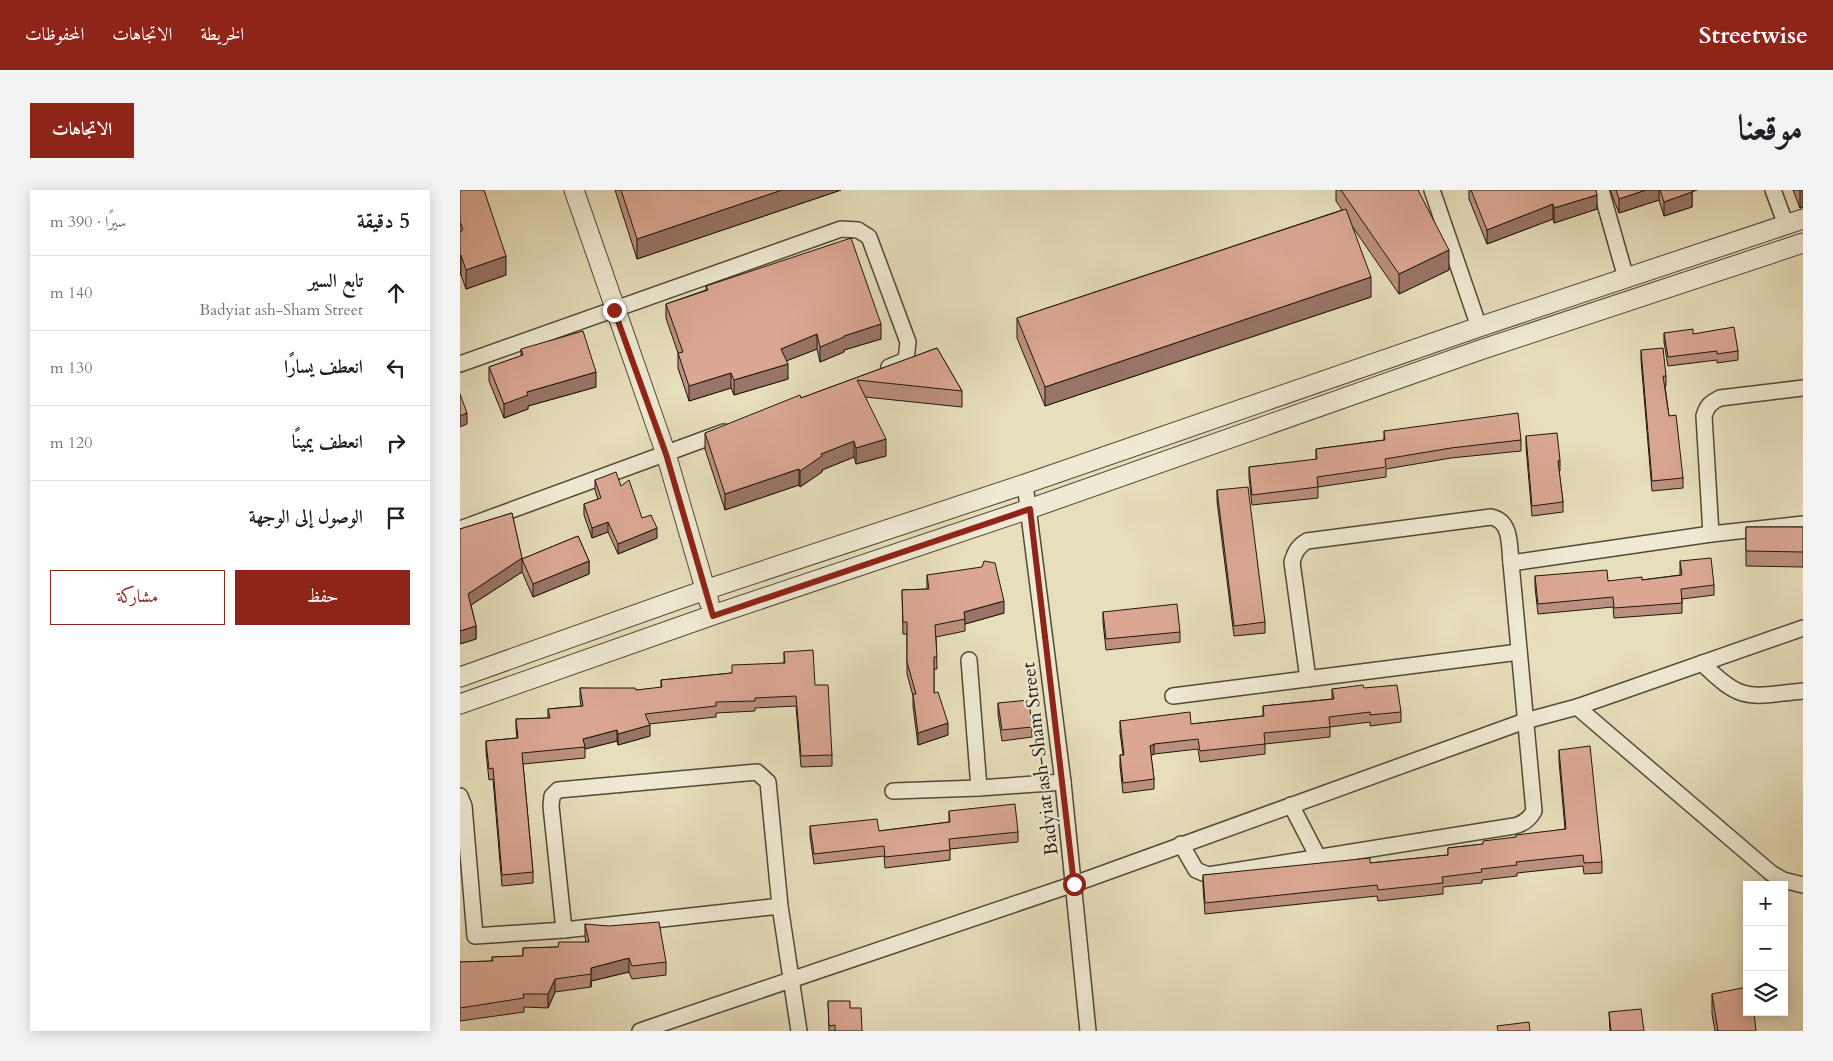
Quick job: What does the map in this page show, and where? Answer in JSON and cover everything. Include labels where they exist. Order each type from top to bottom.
[{"type":"street","points":[[574,190],[614,310],[666,454],[713,616]]},
{"type":"street","points":[[1432,190],[1479,327]]},
{"type":"street","points":[[1601,190],[1626,278]]},
{"type":"street","points":[[460,677],[705,590],[1025,484],[1479,327],[1794,222],[1773,190]]},
{"type":"street","points":[[460,364],[841,229],[858,230],[869,237],[908,342],[909,350],[906,360],[871,374]]},
{"type":"street","points":[[460,704],[1030,509],[1480,350],[1803,243]]},
{"type":"street","points":[[1711,534],[1704,416],[1706,408],[1710,402],[1720,398],[1803,388]]},
{"type":"street","points":[[1265,401],[1273,423]]},
{"type":"street","points":[[460,528],[739,426]]},
{"type":"street","name":"Badyiat ash-Sham Street","points":[[1025,484],[1030,509],[1063,782],[1088,1031]]},
{"type":"street","points":[[1181,844],[1196,870],[1208,875],[1521,824],[1534,811],[1507,528],[1497,518],[1491,516],[1307,541],[1302,544],[1295,551],[1292,562],[1308,680]]},
{"type":"street","points":[[1511,563],[1711,534],[1803,524]]},
{"type":"street","points":[[640,1031],[1074,884],[1526,721],[1577,707],[1803,628]]},
{"type":"street","points":[[1173,696],[1519,652]]},
{"type":"street","points":[[969,660],[978,788]]},
{"type":"street","points":[[1702,664],[1720,682],[1733,691],[1748,696],[1803,691]]},
{"type":"street","points":[[1577,707],[1771,873],[1782,880],[1803,885]]},
{"type":"street","points":[[564,930],[551,806],[552,796],[558,790],[758,772],[768,782],[780,906],[793,980],[799,1031]]},
{"type":"street","points":[[893,791],[1063,782]]},
{"type":"street","points":[[460,796],[464,806],[475,936],[564,930],[780,906]]},
{"type":"street","points":[[1290,805],[1318,857]]},
{"type":"building","points":[[460,190],[484,190],[506,256],[466,270],[460,256],[460,232],[463,230],[460,221]]},
{"type":"building","points":[[621,190],[782,190],[637,239]]},
{"type":"building","points":[[1341,190],[1418,190],[1449,250],[1399,274]]},
{"type":"building","points":[[1471,190],[1596,190],[1597,195],[1554,208],[1553,204],[1487,230]]},
{"type":"building","points":[[1616,190],[1646,190],[1619,199]]},
{"type":"building","points":[[1660,190],[1692,190],[1692,192],[1664,202]]},
{"type":"building","points":[[1346,209],[1371,277],[1045,387],[1017,318]]},
{"type":"building","points":[[851,238],[881,324],[844,336],[820,347],[817,334],[781,349],[788,364],[734,380],[731,373],[689,386],[678,353],[683,352],[666,304],[708,290],[706,286]]},
{"type":"building","points":[[1734,327],[1738,351],[1717,354],[1717,351],[1668,357],[1664,333],[1693,329],[1693,334]]},
{"type":"building","points":[[583,331],[596,372],[527,392],[528,395],[504,404],[489,367],[523,355],[521,349]]},
{"type":"building","points":[[937,348],[962,391],[857,380],[886,439],[856,448],[854,441],[821,454],[822,456],[800,471],[799,469],[725,494],[705,433],[800,395],[801,398]]},
{"type":"building","points":[[1663,348],[1666,376],[1663,376],[1669,416],[1676,415],[1683,478],[1652,481],[1641,350]]},
{"type":"building","points":[[460,394],[467,413],[460,416]]},
{"type":"building","points":[[1518,413],[1521,440],[1451,448],[1385,459],[1386,467],[1317,477],[1318,487],[1252,495],[1249,467],[1317,459],[1316,449],[1385,440],[1384,431]]},
{"type":"building","points":[[1557,433],[1563,502],[1532,506],[1526,436]]},
{"type":"building","points":[[616,472],[621,486],[629,480],[642,518],[651,515],[657,528],[618,544],[608,522],[592,528],[584,504],[601,498],[595,480]]},
{"type":"building","points":[[1248,487],[1265,622],[1234,626],[1217,490]]},
{"type":"building","points":[[512,513],[522,558],[468,594],[476,626],[460,631],[460,529]]},
{"type":"building","points":[[1746,527],[1803,527],[1803,552],[1746,551]]},
{"type":"building","points":[[578,536],[589,561],[533,584],[522,559]]},
{"type":"building","points":[[1711,558],[1714,585],[1681,589],[1682,603],[1614,608],[1613,597],[1538,604],[1535,576],[1607,570],[1608,581],[1642,577],[1642,580],[1682,575],[1680,561]]},
{"type":"building","points":[[984,561],[995,563],[1004,601],[964,612],[965,619],[935,625],[937,657],[934,657],[934,693],[938,692],[948,723],[918,733],[913,694],[916,694],[907,662],[907,622],[903,622],[902,590],[929,589],[927,575],[982,567]]},
{"type":"building","points":[[1177,604],[1180,632],[1106,639],[1103,612]]},
{"type":"building","points":[[813,650],[815,685],[828,685],[832,755],[801,756],[796,696],[755,698],[755,701],[716,702],[716,706],[645,714],[650,725],[618,734],[617,730],[583,739],[585,747],[522,753],[533,872],[502,875],[493,768],[489,769],[486,741],[518,738],[516,719],[550,718],[548,709],[583,706],[580,688],[635,688],[636,690],[662,687],[661,680],[732,673],[732,665],[785,663],[784,652]]},
{"type":"building","points":[[1363,685],[1364,688],[1397,685],[1401,712],[1370,715],[1370,712],[1329,717],[1330,727],[1264,733],[1265,744],[1200,751],[1198,739],[1154,744],[1150,746],[1154,779],[1123,783],[1120,755],[1124,755],[1120,721],[1190,712],[1191,724],[1264,716],[1263,706],[1334,699],[1332,689]]},
{"type":"building","points":[[1029,700],[1032,727],[1002,730],[998,703]]},
{"type":"building","points":[[1590,746],[1602,862],[1584,863],[1583,855],[1516,862],[1517,865],[1481,869],[1482,872],[1442,877],[1443,883],[1378,890],[1377,885],[1205,903],[1203,875],[1370,858],[1370,863],[1448,855],[1448,848],[1483,844],[1483,841],[1516,837],[1516,835],[1566,829],[1559,750]]},
{"type":"building","points":[[1015,804],[1018,832],[949,839],[950,850],[885,857],[884,846],[814,854],[810,826],[877,819],[879,831],[950,822],[949,811]]},
{"type":"building","points":[[659,922],[666,962],[632,966],[629,958],[591,968],[591,974],[555,979],[548,994],[523,994],[524,998],[460,1008],[460,962],[493,961],[492,957],[523,956],[523,948],[558,947],[559,942],[589,942],[585,924],[609,926]]},
{"type":"building","points":[[1743,988],[1743,1016],[1754,1016],[1756,1031],[1718,1031],[1712,994]]},
{"type":"building","points":[[828,1001],[850,1001],[850,1008],[861,1008],[862,1031],[835,1031],[835,1025],[829,1026]]},
{"type":"building","points":[[1641,1009],[1644,1031],[1611,1031],[1609,1012]]},
{"type":"building","points":[[1529,1022],[1530,1031],[1498,1031],[1497,1026]]},
{"type":"route","points":[[614,310],[666,454],[713,616],[1030,509],[1074,884]]}]
